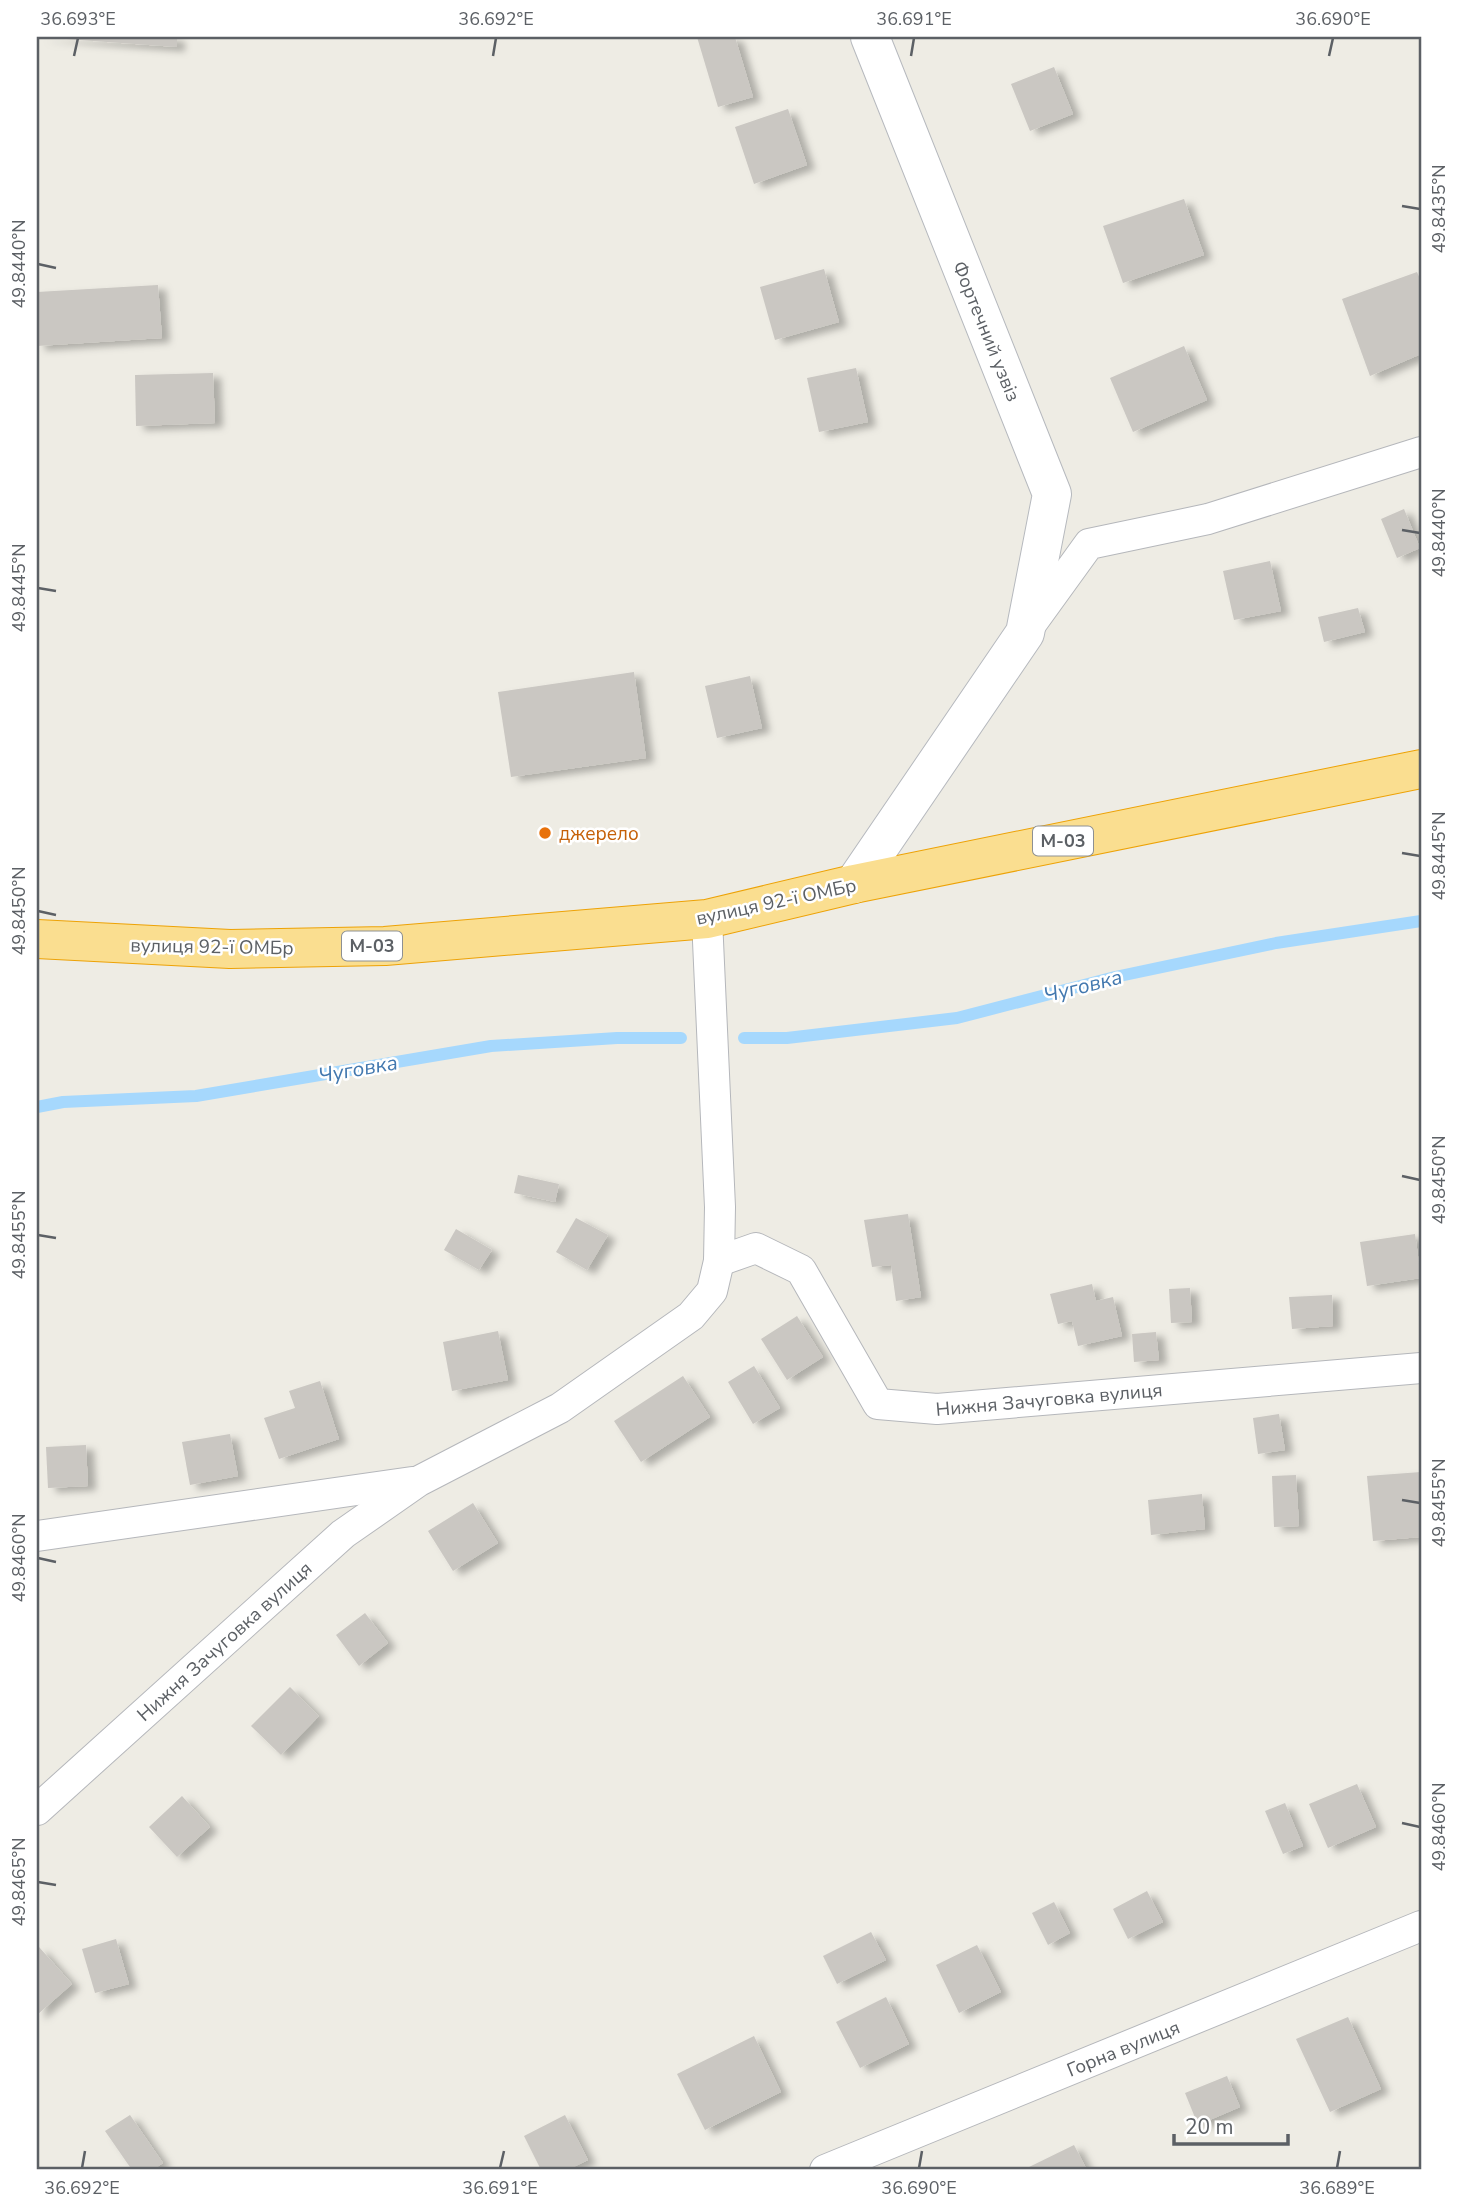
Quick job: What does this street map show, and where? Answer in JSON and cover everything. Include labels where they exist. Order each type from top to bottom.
[{"type":"highway","name":"вулиця 92-ї ОМБр","points":[[37,939],[230,949],[384,946],[707,919],[854,884],[1421,769]]},
{"type":"street","name":"Фортечний узвіз","points":[[870,37],[1052,494],[1025,633]]},
{"type":"street","name":"Фортечний узвіз","points":[[854,884],[1089,544],[1208,519],[1421,452]]},
{"type":"street","name":"Нижня Зачуговка вулиця","points":[[37,1810],[343,1534],[419,1481],[560,1408],[691,1316],[712,1291],[719,1261],[720,1207],[707,919]]},
{"type":"street","name":"Нижня Зачуговка вулиця","points":[[719,1261],[756,1248],[801,1270],[878,1404],[937,1409],[1421,1368]]},
{"type":"street","name":"Нижня Зачуговка вулиця","points":[[37,1536],[419,1481]]},
{"type":"street","name":"Горна вулиця","points":[[825,2170],[1421,1926]]},
{"type":"building","points":[[37,37],[177,37],[177,47]]},
{"type":"building","points":[[697,37],[735,37],[753,97],[718,107]]},
{"type":"building","points":[[1054,67],[1073,114],[1030,131],[1011,84]]},
{"type":"building","points":[[788,109],[807,165],[754,184],[735,127]]},
{"type":"building","points":[[1184,199],[1204,255],[1123,283],[1103,226]]},
{"type":"building","points":[[824,269],[839,322],[775,340],[760,287]]},
{"type":"building","points":[[1417,272],[1421,281],[1421,354],[1370,376],[1342,299]]},
{"type":"building","points":[[158,285],[162,338],[37,346],[37,292]]},
{"type":"building","points":[[1184,346],[1207,400],[1133,432],[1110,378]]},
{"type":"building","points":[[856,368],[868,422],[819,432],[807,378]]},
{"type":"building","points":[[213,373],[215,423],[136,426],[135,375]]},
{"type":"building","points":[[1404,509],[1420,548],[1397,558],[1381,519]]},
{"type":"building","points":[[1270,561],[1281,611],[1234,620],[1223,571]]},
{"type":"building","points":[[1358,608],[1365,632],[1324,642],[1318,617]]},
{"type":"building","points":[[634,672],[646,758],[511,777],[498,692]]},
{"type":"building","points":[[750,676],[762,728],[717,738],[705,686]]},
{"type":"building","points":[[518,1175],[559,1184],[555,1202],[514,1193]]},
{"type":"building","points":[[908,1214],[921,1297],[896,1301],[891,1265],[872,1267],[864,1220]]},
{"type":"building","points":[[576,1218],[608,1235],[587,1270],[556,1252]]},
{"type":"building","points":[[456,1229],[492,1250],[479,1270],[444,1250]]},
{"type":"building","points":[[1415,1234],[1421,1278],[1367,1286],[1360,1242]]},
{"type":"building","points":[[1092,1284],[1096,1301],[1113,1297],[1122,1336],[1078,1346],[1072,1321],[1058,1324],[1050,1294]]},
{"type":"building","points":[[1190,1288],[1192,1322],[1171,1323],[1169,1289]]},
{"type":"building","points":[[1332,1295],[1333,1326],[1292,1329],[1289,1297]]},
{"type":"building","points":[[797,1316],[823,1357],[787,1380],[761,1339]]},
{"type":"building","points":[[498,1331],[508,1380],[452,1391],[443,1342]]},
{"type":"building","points":[[1156,1332],[1159,1360],[1134,1362],[1132,1334]]},
{"type":"building","points":[[754,1366],[780,1408],[753,1424],[728,1382]]},
{"type":"building","points":[[683,1376],[710,1417],[641,1462],[614,1421]]},
{"type":"building","points":[[320,1381],[339,1439],[279,1459],[264,1418],[295,1408],[289,1391]]},
{"type":"building","points":[[1279,1414],[1285,1450],[1258,1454],[1253,1418]]},
{"type":"building","points":[[230,1434],[238,1476],[190,1485],[182,1442]]},
{"type":"building","points":[[86,1445],[88,1486],[48,1488],[46,1447]]},
{"type":"building","points":[[1421,1472],[1421,1537],[1373,1541],[1367,1476]]},
{"type":"building","points":[[1296,1475],[1299,1526],[1274,1527],[1272,1476]]},
{"type":"building","points":[[1202,1494],[1205,1529],[1151,1535],[1148,1500]]},
{"type":"building","points":[[473,1503],[498,1543],[453,1571],[428,1531]]},
{"type":"building","points":[[365,1613],[388,1643],[359,1666],[336,1635]]},
{"type":"building","points":[[290,1687],[319,1716],[281,1755],[251,1726]]},
{"type":"building","points":[[1357,1784],[1376,1827],[1328,1848],[1309,1804]]},
{"type":"building","points":[[182,1796],[210,1827],[177,1857],[149,1827]]},
{"type":"building","points":[[1285,1803],[1303,1846],[1283,1854],[1265,1811]]},
{"type":"building","points":[[1147,1891],[1163,1922],[1128,1939],[1113,1909]]},
{"type":"building","points":[[1054,1902],[1070,1933],[1048,1945],[1032,1913]]},
{"type":"building","points":[[871,1932],[886,1960],[837,1984],[823,1956]]},
{"type":"building","points":[[116,1939],[129,1984],[95,1993],[82,1949]]},
{"type":"building","points":[[977,1945],[1001,1992],[959,2013],[936,1965]]},
{"type":"building","points":[[39,1947],[72,1984],[37,2015],[37,1949]]},
{"type":"building","points":[[886,1997],[909,2044],[860,2068],[836,2022]]},
{"type":"building","points":[[1348,2017],[1381,2089],[1330,2112],[1296,2039]]},
{"type":"building","points":[[754,2036],[781,2092],[705,2130],[677,2074]]},
{"type":"building","points":[[1227,2076],[1240,2107],[1198,2125],[1185,2093]]},
{"type":"building","points":[[130,2115],[163,2163],[152,2170],[132,2170],[105,2131]]},
{"type":"building","points":[[565,2115],[588,2160],[567,2170],[541,2170],[524,2136]]},
{"type":"building","points":[[1074,2145],[1087,2170],[1028,2170],[1027,2168]]},
{"type":"waterway","name":"Чуговка","points":[[744,1038],[787,1038],[957,1018],[1115,977],[1276,943],[1421,921]]},
{"type":"waterway","name":"Чуговка","points":[[37,1107],[63,1102],[196,1096],[491,1046],[617,1038],[681,1038]]},
{"type":"place","name":"джерело","points":[[545,833]]}]
